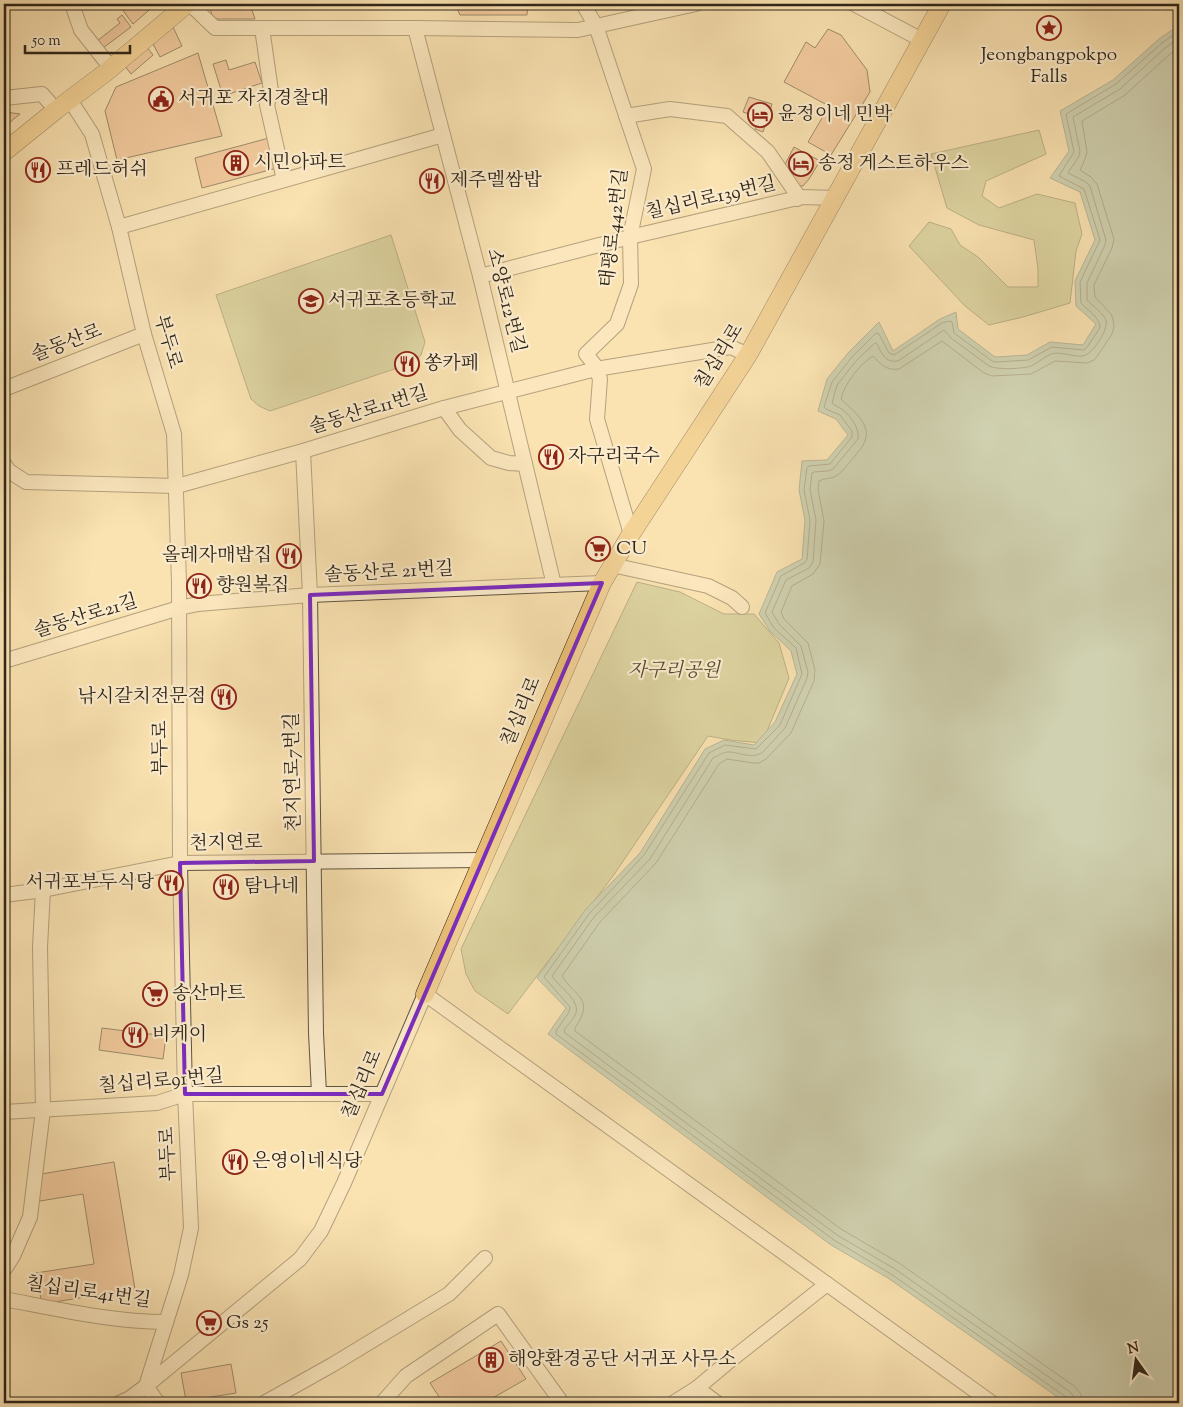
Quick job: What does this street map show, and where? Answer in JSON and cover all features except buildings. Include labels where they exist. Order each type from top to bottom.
[{"type":"main road","points":[[4,152],[111,68],[188,4]]},
{"type":"main road","name":"칠십리로","points":[[425,994],[602,583],[631,534],[748,354],[942,4]]},
{"type":"street","points":[[72,4],[81,30],[111,68]]},
{"type":"street","points":[[188,4],[215,28],[578,30],[696,4]]},
{"type":"street","name":"태평로442번길","points":[[583,4],[596,26],[644,169],[630,237],[631,284],[617,324],[586,354],[594,364],[600,379],[597,419],[631,534]]},
{"type":"street","points":[[854,4],[922,40]]},
{"type":"street","points":[[262,28],[271,91],[267,105],[284,180]]},
{"type":"street","name":"소양로12번길","points":[[415,28],[480,276],[552,579]]},
{"type":"street","name":"부두로","points":[[4,98],[42,94],[63,105],[92,134],[118,227],[144,334],[174,434],[177,486],[179,608],[180,863],[190,1228],[181,1276],[146,1386]]},
{"type":"street","points":[[626,116],[670,110],[727,116],[768,152],[796,193],[797,199]]},
{"type":"street","points":[[118,227],[443,135]]},
{"type":"street","name":"칠십리로139번길","points":[[480,276],[630,237],[797,199],[835,198]]},
{"type":"street","name":"솔동산로","points":[[4,389],[144,334]]},
{"type":"street","name":"솔동산로11번길","points":[[4,464],[9,471],[26,482],[177,486],[303,451],[444,408],[596,369],[731,346],[748,354]]},
{"type":"street","points":[[444,408],[460,430],[492,458],[509,463],[525,464]]},
{"type":"street","name":"천지연로7번길","points":[[303,451],[310,596],[318,1093]]},
{"type":"street","points":[[612,565],[708,586],[732,598],[742,607]]},
{"type":"street","name":"솔동산로 21번길","points":[[179,608],[198,604],[552,579],[602,583]]},
{"type":"street","name":"솔동산로21길","points":[[4,661],[179,608]]},
{"type":"street","name":"천지연로","points":[[4,895],[43,890],[180,863],[482,860]]},
{"type":"street","points":[[4,1270],[13,1256],[30,1217],[43,1110],[40,948],[43,890]]},
{"type":"street","points":[[425,994],[992,1403]]},
{"type":"street","name":"칠십리로","points":[[119,1403],[130,1398],[146,1386],[300,1259],[321,1231],[344,1183],[425,994]]},
{"type":"street","name":"칠십리로91번길","points":[[4,1112],[157,1103],[185,1094],[382,1094]]},
{"type":"street","points":[[264,1403],[449,1294],[485,1258]]},
{"type":"street","points":[[672,1403],[697,1388],[827,1284]]},
{"type":"street","name":"칠십리로41번길","points":[[4,1299],[109,1318],[166,1322]]},
{"type":"street","points":[[382,1403],[406,1376],[498,1314],[562,1403]]},
{"type":"street","points":[[146,1386],[158,1403]]},
{"type":"street","points":[[697,1388],[717,1403]]},
{"type":"highlighted area","points":[[602,583],[382,1094],[185,1094],[180,863],[314,861],[310,595]]},
{"type":"green space","points":[[1039,130],[1046,154],[986,181],[982,196],[999,208],[1037,194],[1075,203],[1082,234],[1076,251],[1070,303],[989,325],[965,306],[909,246],[929,222],[951,229],[960,245],[978,257],[1008,287],[1038,287],[1038,269],[1034,240],[979,225],[947,208],[931,154]]},
{"type":"green space","points":[[391,235],[425,342],[421,355],[415,362],[270,411],[259,406],[251,399],[216,295]]},
{"type":"green space","name":"자구리공원","points":[[637,582],[680,592],[724,614],[754,614],[779,643],[789,678],[762,743],[708,736],[613,876],[508,1014],[475,991],[466,974],[461,949]]},
{"type":"water","points":[[1179,25],[1179,1403],[1066,1403],[888,1278],[831,1245],[548,1034],[566,1008],[537,978],[585,910],[640,853],[705,749],[724,740],[754,745],[775,722],[797,674],[791,651],[770,631],[759,614],[777,572],[802,559],[805,520],[799,490],[802,461],[827,460],[848,435],[836,419],[818,411],[827,379],[848,353],[879,322],[893,351],[940,319],[956,312],[958,329],[995,357],[1027,355],[1050,342],[1083,345],[1096,324],[1076,306],[1075,281],[1095,240],[1080,192],[1050,178],[1069,151],[1060,111],[1113,80],[1159,39]]},
{"type":"place","name":"Jeongbangpokpo Falls","points":[[1049,28]]},
{"type":"place","name":"서귀포 자치경찰대","points":[[161,99]]},
{"type":"place","name":"윤정이네 민박","points":[[760,115]]},
{"type":"place","name":"시민아파트","points":[[236,163]]},
{"type":"place","name":"송정 게스트하우스","points":[[801,164]]},
{"type":"place","name":"프레드허쉬","points":[[38,170]]},
{"type":"place","name":"제주멜쌈밥","points":[[432,181]]},
{"type":"place","name":"서귀포초등학교","points":[[311,301]]},
{"type":"place","name":"쏭카페","points":[[407,364]]},
{"type":"place","name":"자구리국수","points":[[551,457]]},
{"type":"place","name":"CU","points":[[598,549]]},
{"type":"place","name":"올레자매밥집","points":[[289,556]]},
{"type":"place","name":"향원복집","points":[[199,586]]},
{"type":"place","name":"낚시갈치전문점","points":[[224,697]]},
{"type":"place","name":"서귀포부두식당","points":[[171,883]]},
{"type":"place","name":"탐나네","points":[[226,887]]},
{"type":"place","name":"송산마트","points":[[155,994]]},
{"type":"place","name":"비케이","points":[[135,1035]]},
{"type":"place","name":"은영이네식당","points":[[235,1162]]},
{"type":"place","name":"Gs 25","points":[[209,1323]]},
{"type":"place","name":"해양환경공단 서귀포 사무소","points":[[491,1360]]}]
